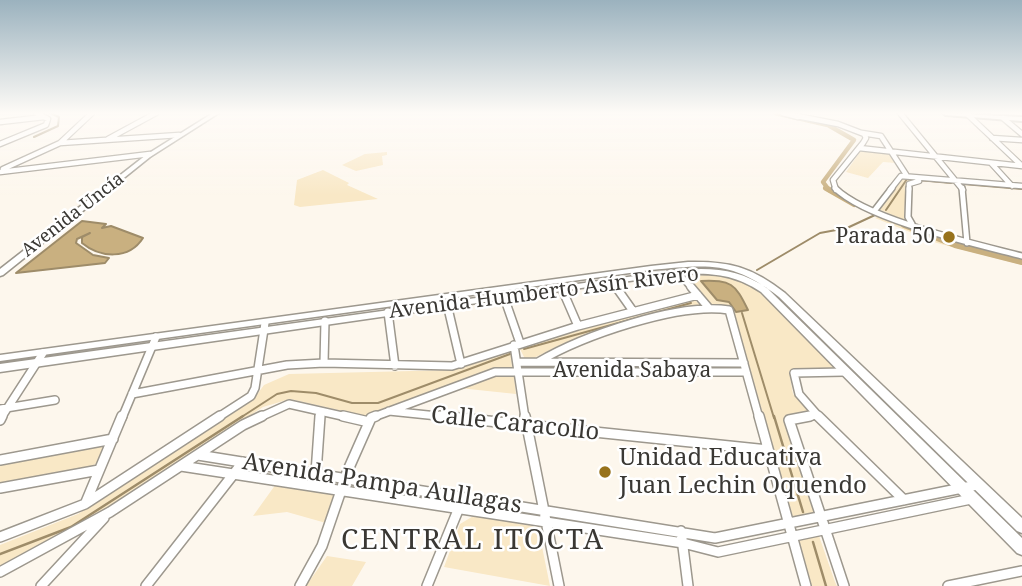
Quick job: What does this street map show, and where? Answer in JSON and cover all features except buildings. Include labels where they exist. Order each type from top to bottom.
[{"type":"street","points":[[0,173],[63,140]]},
{"type":"street","points":[[60,143],[101,140]]},
{"type":"street","name":"Avenida Uncía","points":[[0,273],[171,140]]},
{"type":"street","points":[[859,140],[861,145]]},
{"type":"street","points":[[864,140],[834,180],[833,186],[875,210],[914,226],[967,243],[1022,256]]},
{"type":"street","points":[[884,140],[907,176]]},
{"type":"street","points":[[922,140],[963,189],[967,243]]},
{"type":"street","points":[[995,140],[1022,166]]},
{"type":"street","points":[[861,145],[894,153],[1022,166]]},
{"type":"street","points":[[0,173],[149,155]]},
{"type":"street","points":[[991,163],[1012,186]]},
{"type":"street","points":[[875,210],[897,178],[907,176],[1022,188]]},
{"type":"street","points":[[914,226],[908,217],[909,184],[913,181],[1022,188]]},
{"type":"street","name":"Avenida Humberto Asín Rivero","points":[[0,368],[40,358],[678,266],[723,265],[744,268],[762,278],[844,372],[962,487],[979,493],[1022,548]]},
{"type":"street","points":[[678,272],[708,307]]},
{"type":"street","name":"Avenida Humberto Asín Rivero","points":[[265,327],[678,272],[734,273],[752,280],[776,296],[979,493],[1022,527]]},
{"type":"street","points":[[613,282],[633,311]]},
{"type":"street","points":[[562,289],[578,326]]},
{"type":"street","points":[[132,394],[287,365],[461,364],[578,326],[698,295]]},
{"type":"street","points":[[504,297],[517,344],[526,426],[559,586]]},
{"type":"street","points":[[447,304],[461,364]]},
{"type":"street","points":[[538,362],[575,342],[708,307],[720,306],[729,310],[806,586]]},
{"type":"street","points":[[388,312],[394,366]]},
{"type":"street","points":[[324,363],[325,321]]},
{"type":"street","points":[[0,537],[85,504],[251,396],[255,388],[265,327]]},
{"type":"street","points":[[85,504],[154,342]]},
{"type":"street","name":"Avenida Humberto Asín Rivero","points":[[0,358],[40,358]]},
{"type":"street","points":[[0,420],[4,408],[40,358]]},
{"type":"street","name":"Avenida Sabaya","points":[[518,366],[538,362],[745,367]]},
{"type":"street","points":[[0,572],[110,512],[243,425],[280,406],[289,404],[370,420],[387,411],[518,366]]},
{"type":"street","name":"Avenida Sabaya","points":[[518,366],[745,367]]},
{"type":"street","points":[[844,372],[794,373],[799,394],[904,500]]},
{"type":"street","points":[[4,408],[55,400]]},
{"type":"street","points":[[316,473],[320,411]]},
{"type":"street","name":"Calle Caracollo","points":[[387,411],[768,450]]},
{"type":"street","points":[[817,415],[789,420],[844,586]]},
{"type":"street","points":[[300,586],[320,555],[344,492],[345,478],[370,420]]},
{"type":"street","points":[[0,460],[113,439]]},
{"type":"street","name":"Avenida Pampa Aullagas","points":[[198,455],[715,538],[823,528],[979,493]]},
{"type":"street","points":[[146,586],[243,462]]},
{"type":"street","name":"Avenida Pampa Aullagas","points":[[181,466],[683,543],[726,552],[790,530],[820,516],[962,487]]},
{"type":"street","points":[[0,488],[100,470]]},
{"type":"street","points":[[427,586],[461,510],[463,498]]},
{"type":"street","points":[[41,586],[110,512]]},
{"type":"street","points":[[681,531],[688,586]]},
{"type":"street","points":[[948,586],[989,582],[1022,571]]},
{"type":"shaded area","points":[[862,149],[890,154],[896,163],[883,162],[868,178],[846,172]]},
{"type":"shaded area","points":[[387,152],[387,155],[382,156],[383,165],[356,171],[342,165],[365,154]]},
{"type":"shaded area","points":[[323,170],[378,199],[300,207],[294,205],[297,180]]},
{"type":"shaded area","points":[[900,179],[952,181],[954,184],[913,180],[906,182],[904,220],[878,209]]},
{"type":"shaded area","points":[[882,214],[942,239],[1022,258],[1022,265],[937,243],[875,218]]},
{"type":"shaded area","points":[[82,221],[106,224],[102,228],[111,226],[143,238],[130,250],[106,254],[82,243],[82,237],[90,233],[77,239],[76,243],[93,255],[109,258],[105,263],[16,273]]},
{"type":"shaded area","points":[[725,274],[756,289],[836,368],[789,371],[793,394],[809,412],[784,416],[814,513],[793,518],[733,310],[721,304],[709,304],[687,276]]},
{"type":"shaded area","points":[[701,281],[719,281],[731,285],[748,310],[736,312],[729,302],[717,300]]},
{"type":"shaded area","points":[[693,299],[701,305],[564,343],[534,358],[525,359],[519,347]]},
{"type":"shaded area","points":[[511,350],[512,368],[495,368],[364,416],[290,399],[263,407],[119,502],[0,566],[0,545],[78,514],[253,400],[264,385],[289,374],[453,370]]},
{"type":"shaded area","points":[[514,376],[516,394],[459,388],[495,377]]},
{"type":"shaded area","points":[[102,444],[104,446],[97,463],[88,468],[0,484],[0,461]]},
{"type":"shaded area","points":[[276,484],[336,494],[326,523],[287,512],[253,516]]},
{"type":"shaded area","points":[[475,515],[538,527],[550,586],[444,567],[460,524]]},
{"type":"shaded area","points":[[819,536],[837,586],[809,586],[796,541]]},
{"type":"shaded area","points":[[327,556],[366,562],[352,586],[306,586]]},
{"type":"waterway","points":[[829,190],[823,182],[854,140]]},
{"type":"waterway","points":[[886,210],[907,179],[951,183]]},
{"type":"waterway","points":[[963,184],[1022,189]]},
{"type":"waterway","points":[[829,190],[854,204]]},
{"type":"waterway","points":[[757,270],[820,233],[847,228],[875,215]]},
{"type":"waterway","points":[[904,225],[955,245],[1022,262]]},
{"type":"waterway","points":[[524,349],[691,303]]},
{"type":"waterway","points":[[742,313],[774,418]]},
{"type":"waterway","points":[[240,418],[277,394],[291,391],[316,393],[352,403],[378,403],[510,354]]},
{"type":"waterway","points":[[0,554],[71,527],[243,416]]},
{"type":"waterway","points":[[774,416],[803,512]]},
{"type":"waterway","points":[[813,542],[826,586]]},
{"type":"place","name":"Parada 50","points":[[949,237]]},
{"type":"place","name":"Unidad Educativa Juan Lechin Oquendo","points":[[605,472]]},
{"type":"district","name":"CENTRAL ITOCTA","points":[[473,541]]}]
